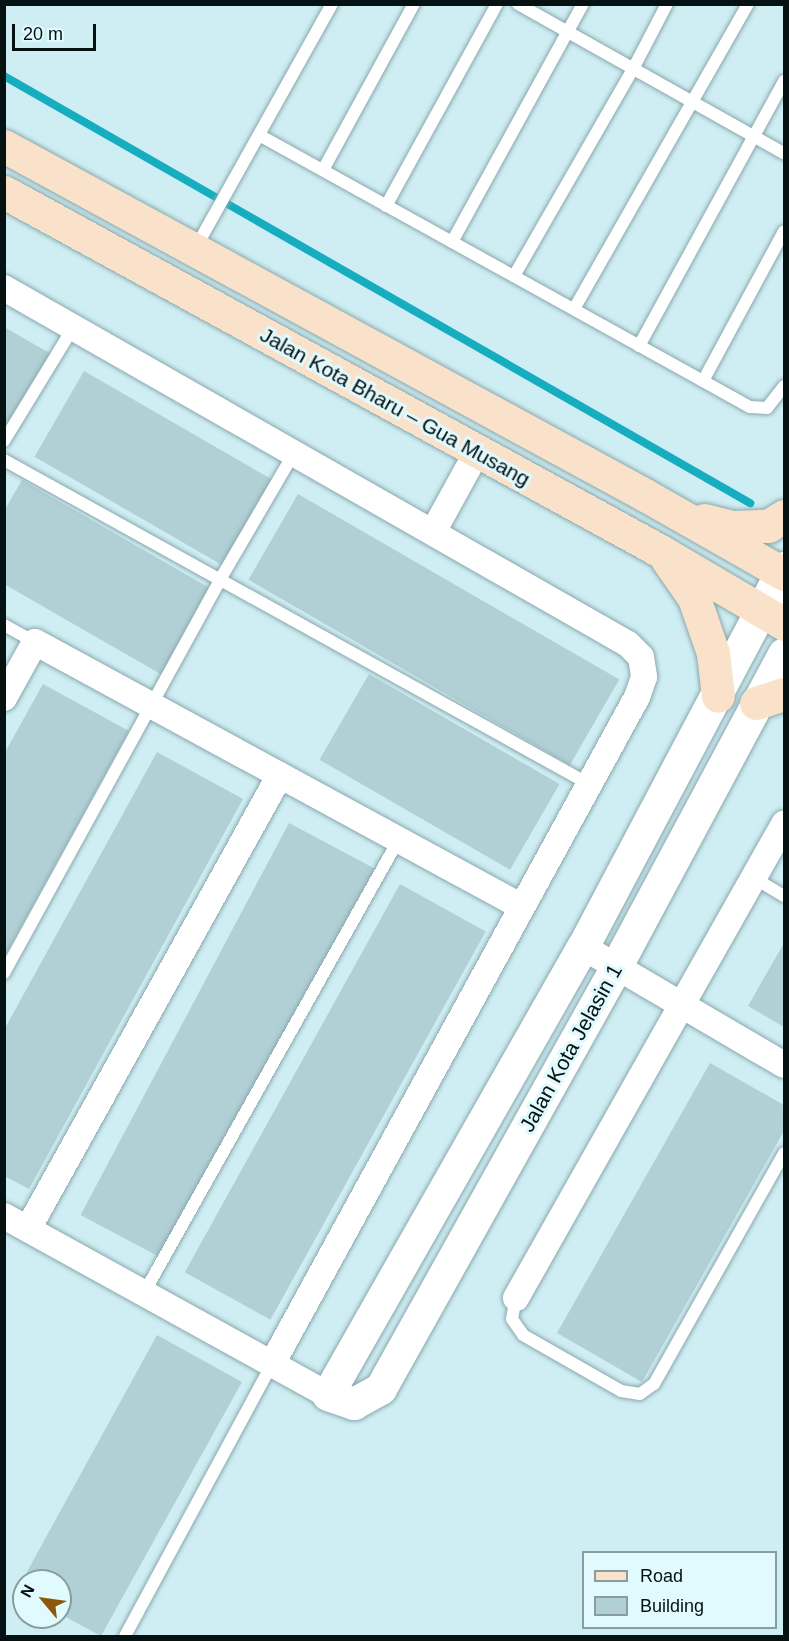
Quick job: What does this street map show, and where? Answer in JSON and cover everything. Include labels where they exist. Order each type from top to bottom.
[{"type":"main road","name":"Jalan Kota Bharu – Gua Musang","points":[[4,146],[202,236],[784,572]]},
{"type":"main road","name":"Jalan Kota Bharu – Gua Musang","points":[[4,192],[662,552],[773,617]]},
{"type":"main road","points":[[682,515],[733,527],[768,526],[784,516]]},
{"type":"main road","points":[[662,552],[694,598],[713,653],[718,696]]},
{"type":"street","points":[[4,288],[628,644],[641,657],[644,677],[637,697],[273,1364]]},
{"type":"street","points":[[433,532],[477,452]]},
{"type":"street","points":[[4,1216],[328,1395],[583,947],[718,696],[773,617],[784,572]]},
{"type":"street","points":[[4,698],[35,642],[522,907]]},
{"type":"street","name":"Jalan Kota Jelasin 1","points":[[328,1395],[354,1404],[381,1389],[617,966],[770,699],[784,654]]},
{"type":"street","points":[[28,1229],[280,775]]},
{"type":"street","points":[[516,1298],[784,824]]},
{"type":"street","points":[[583,947],[784,1065]]},
{"type":"lane","points":[[202,236],[332,4]]},
{"type":"lane","points":[[323,170],[414,4]]},
{"type":"lane","points":[[386,206],[497,4]]},
{"type":"lane","points":[[518,4],[784,153]]},
{"type":"lane","points":[[452,242],[583,4]]},
{"type":"lane","points":[[514,276],[668,4]]},
{"type":"lane","points":[[574,309],[694,103],[748,4]]},
{"type":"lane","points":[[639,346],[784,81]]},
{"type":"lane","points":[[259,135],[750,407],[767,408],[784,386]]},
{"type":"lane","points":[[703,381],[784,231]]},
{"type":"lane","points":[[4,441],[73,328]]},
{"type":"lane","points":[[4,973],[221,578],[294,453]]},
{"type":"lane","points":[[4,460],[221,578],[589,784]]},
{"type":"lane","points":[[4,625],[35,642]]},
{"type":"lane","points":[[144,1293],[399,839]]},
{"type":"lane","points":[[754,878],[784,896]]},
{"type":"lane","points":[[516,1298],[512,1319],[523,1335],[621,1391],[640,1394],[654,1384],[784,1153]]},
{"type":"lane","points":[[125,1636],[273,1364]]},
{"type":"building","points":[[4,327],[53,355],[4,439]]},
{"type":"building","points":[[84,371],[275,482],[226,567],[34,457]]},
{"type":"building","points":[[22,480],[213,590],[164,676],[4,584],[4,511]]},
{"type":"building","points":[[298,494],[619,680],[570,765],[249,580]]},
{"type":"building","points":[[369,674],[560,784],[510,870],[320,760]]},
{"type":"building","points":[[43,684],[129,731],[4,958],[4,754]]},
{"type":"building","points":[[157,752],[243,799],[29,1189],[4,1176],[4,1030]]},
{"type":"building","points":[[289,823],[376,869],[168,1262],[81,1215]]},
{"type":"building","points":[[400,884],[486,932],[270,1320],[185,1272]]},
{"type":"building","points":[[784,943],[784,1027],[748,1006]]},
{"type":"building","points":[[710,1063],[784,1105],[784,1131],[642,1382],[557,1333]]},
{"type":"building","points":[[157,1335],[242,1382],[101,1636],[72,1620],[72,1569],[29,1569]]},
{"type":"waterway","points":[[4,76],[750,503]]}]
